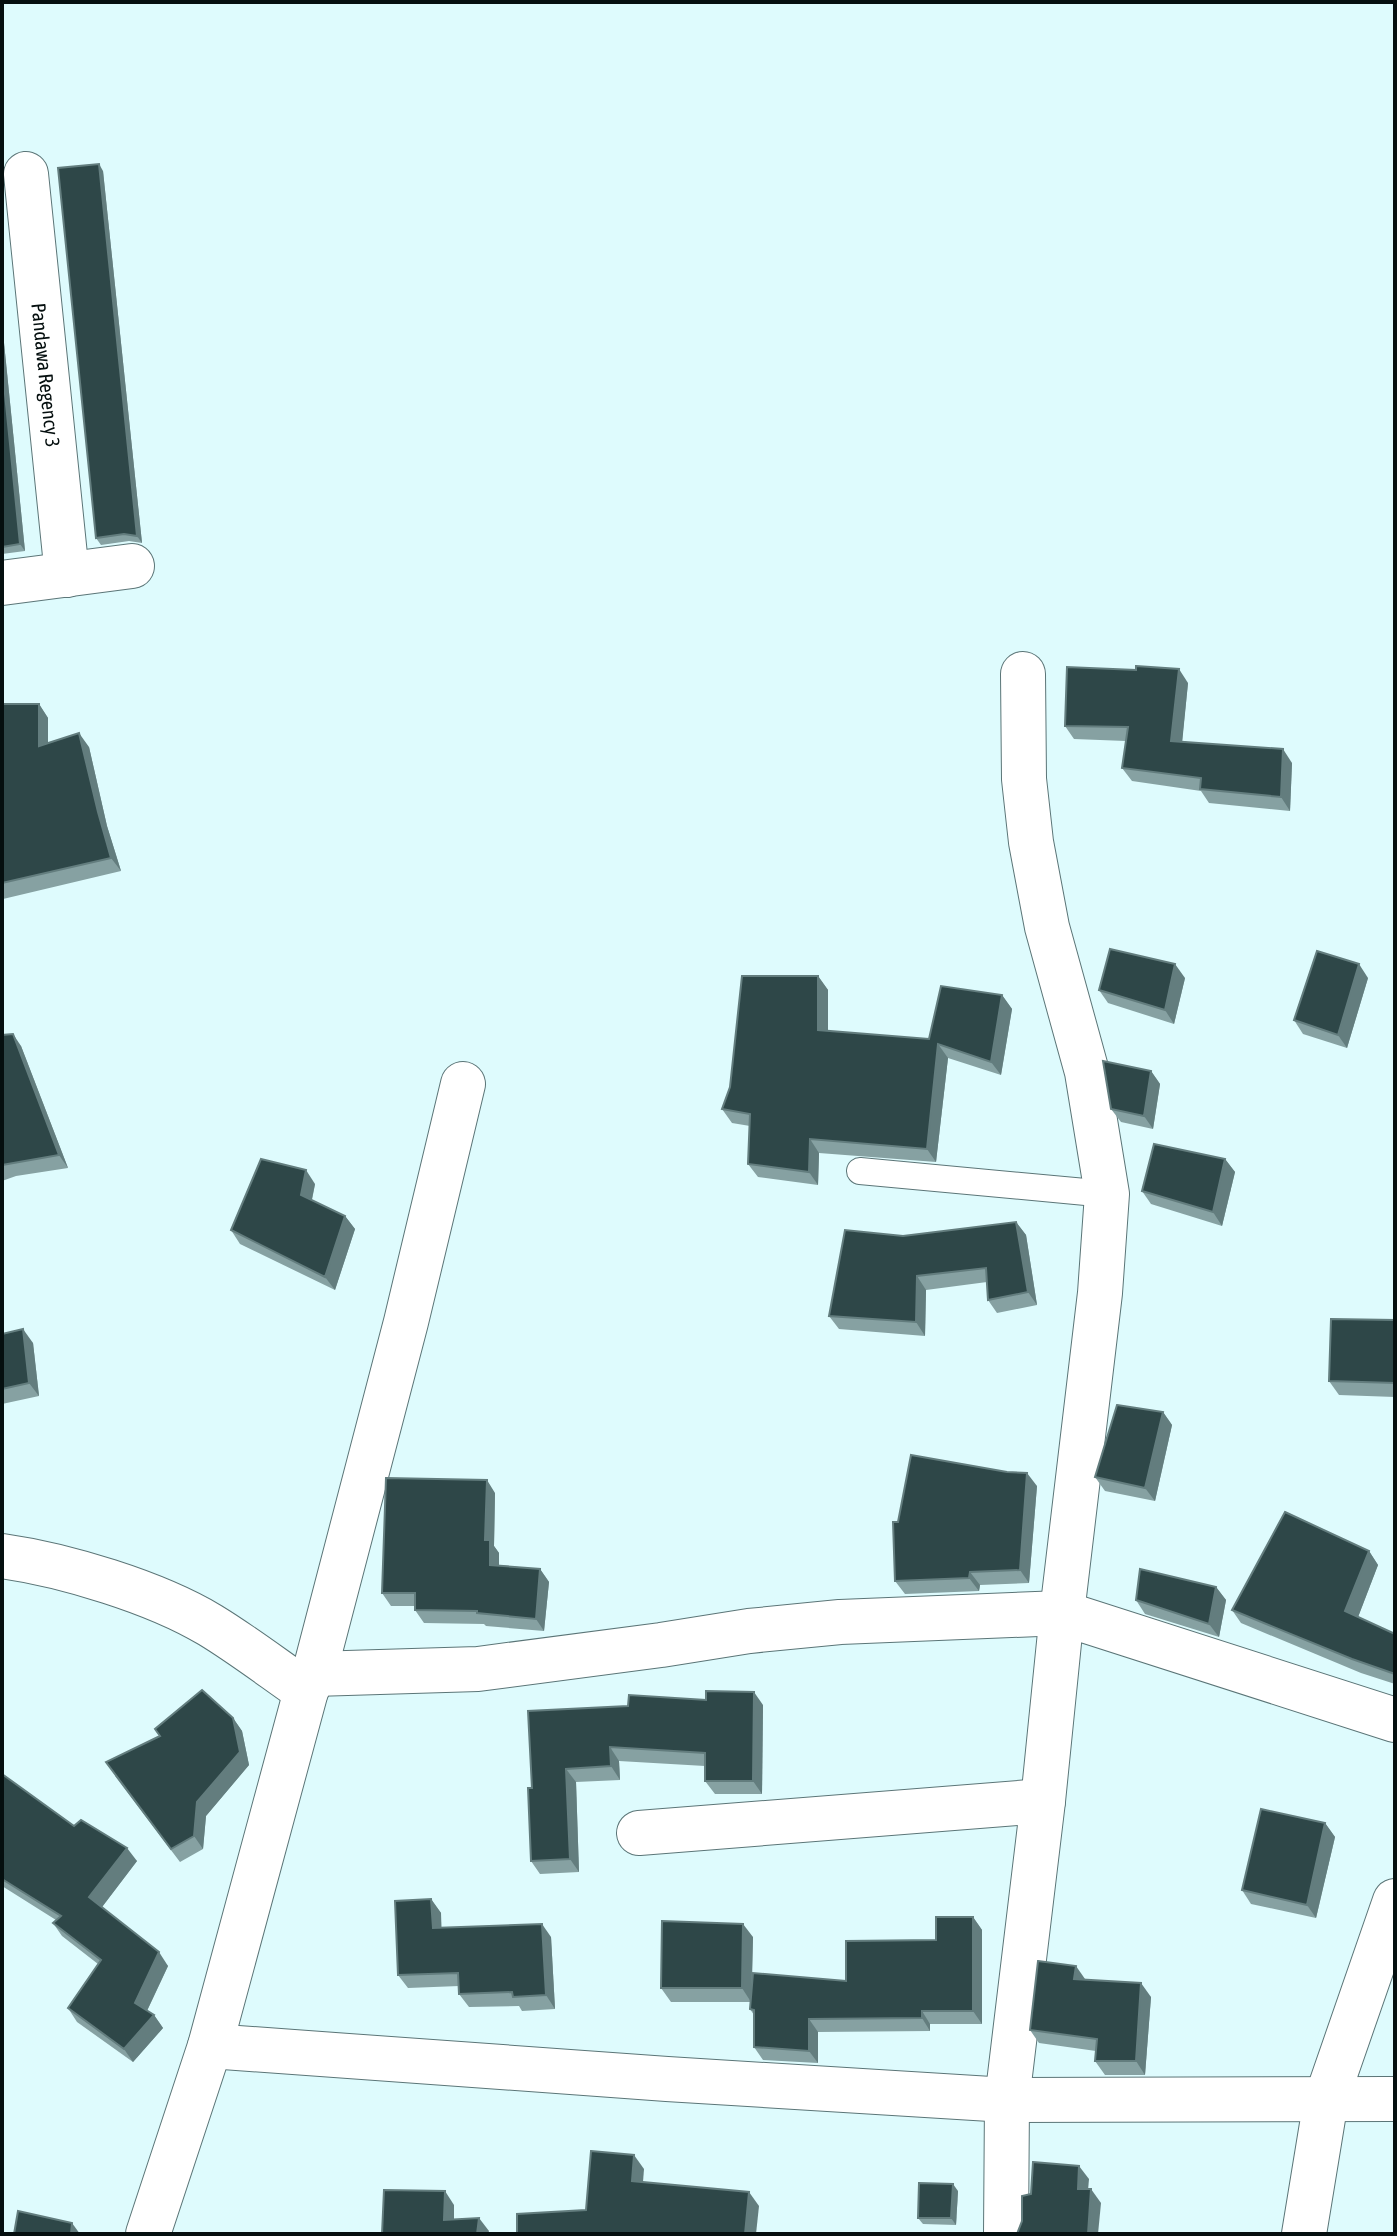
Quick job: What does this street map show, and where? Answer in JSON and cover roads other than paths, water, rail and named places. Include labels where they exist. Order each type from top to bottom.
[{"type":"street","name":"Pandawa Regency 3","points":[[26,174],[67,575]]},
{"type":"street","points":[[2,583],[132,566]]},
{"type":"street","points":[[1006,2234],[1007,2100],[1100,1293],[1107,1194],[1087,1072],[1047,927],[1031,842],[1024,779],[1023,674]]},
{"type":"street","points":[[148,2234],[210,2046],[310,1682],[406,1322],[463,1084]]},
{"type":"street","points":[[2,1556],[142,1592],[209,1624],[310,1682],[478,1669],[749,1631],[840,1622],[1062,1613],[1395,1720]]},
{"type":"street","points":[[639,1833],[1043,1801]]},
{"type":"street","points":[[1304,2234],[1326,2100],[1395,1901]]},
{"type":"street","points":[[210,2046],[1007,2100],[1395,2099]]},
{"type":"lane","points":[[860,1171],[1107,1194]]}]
